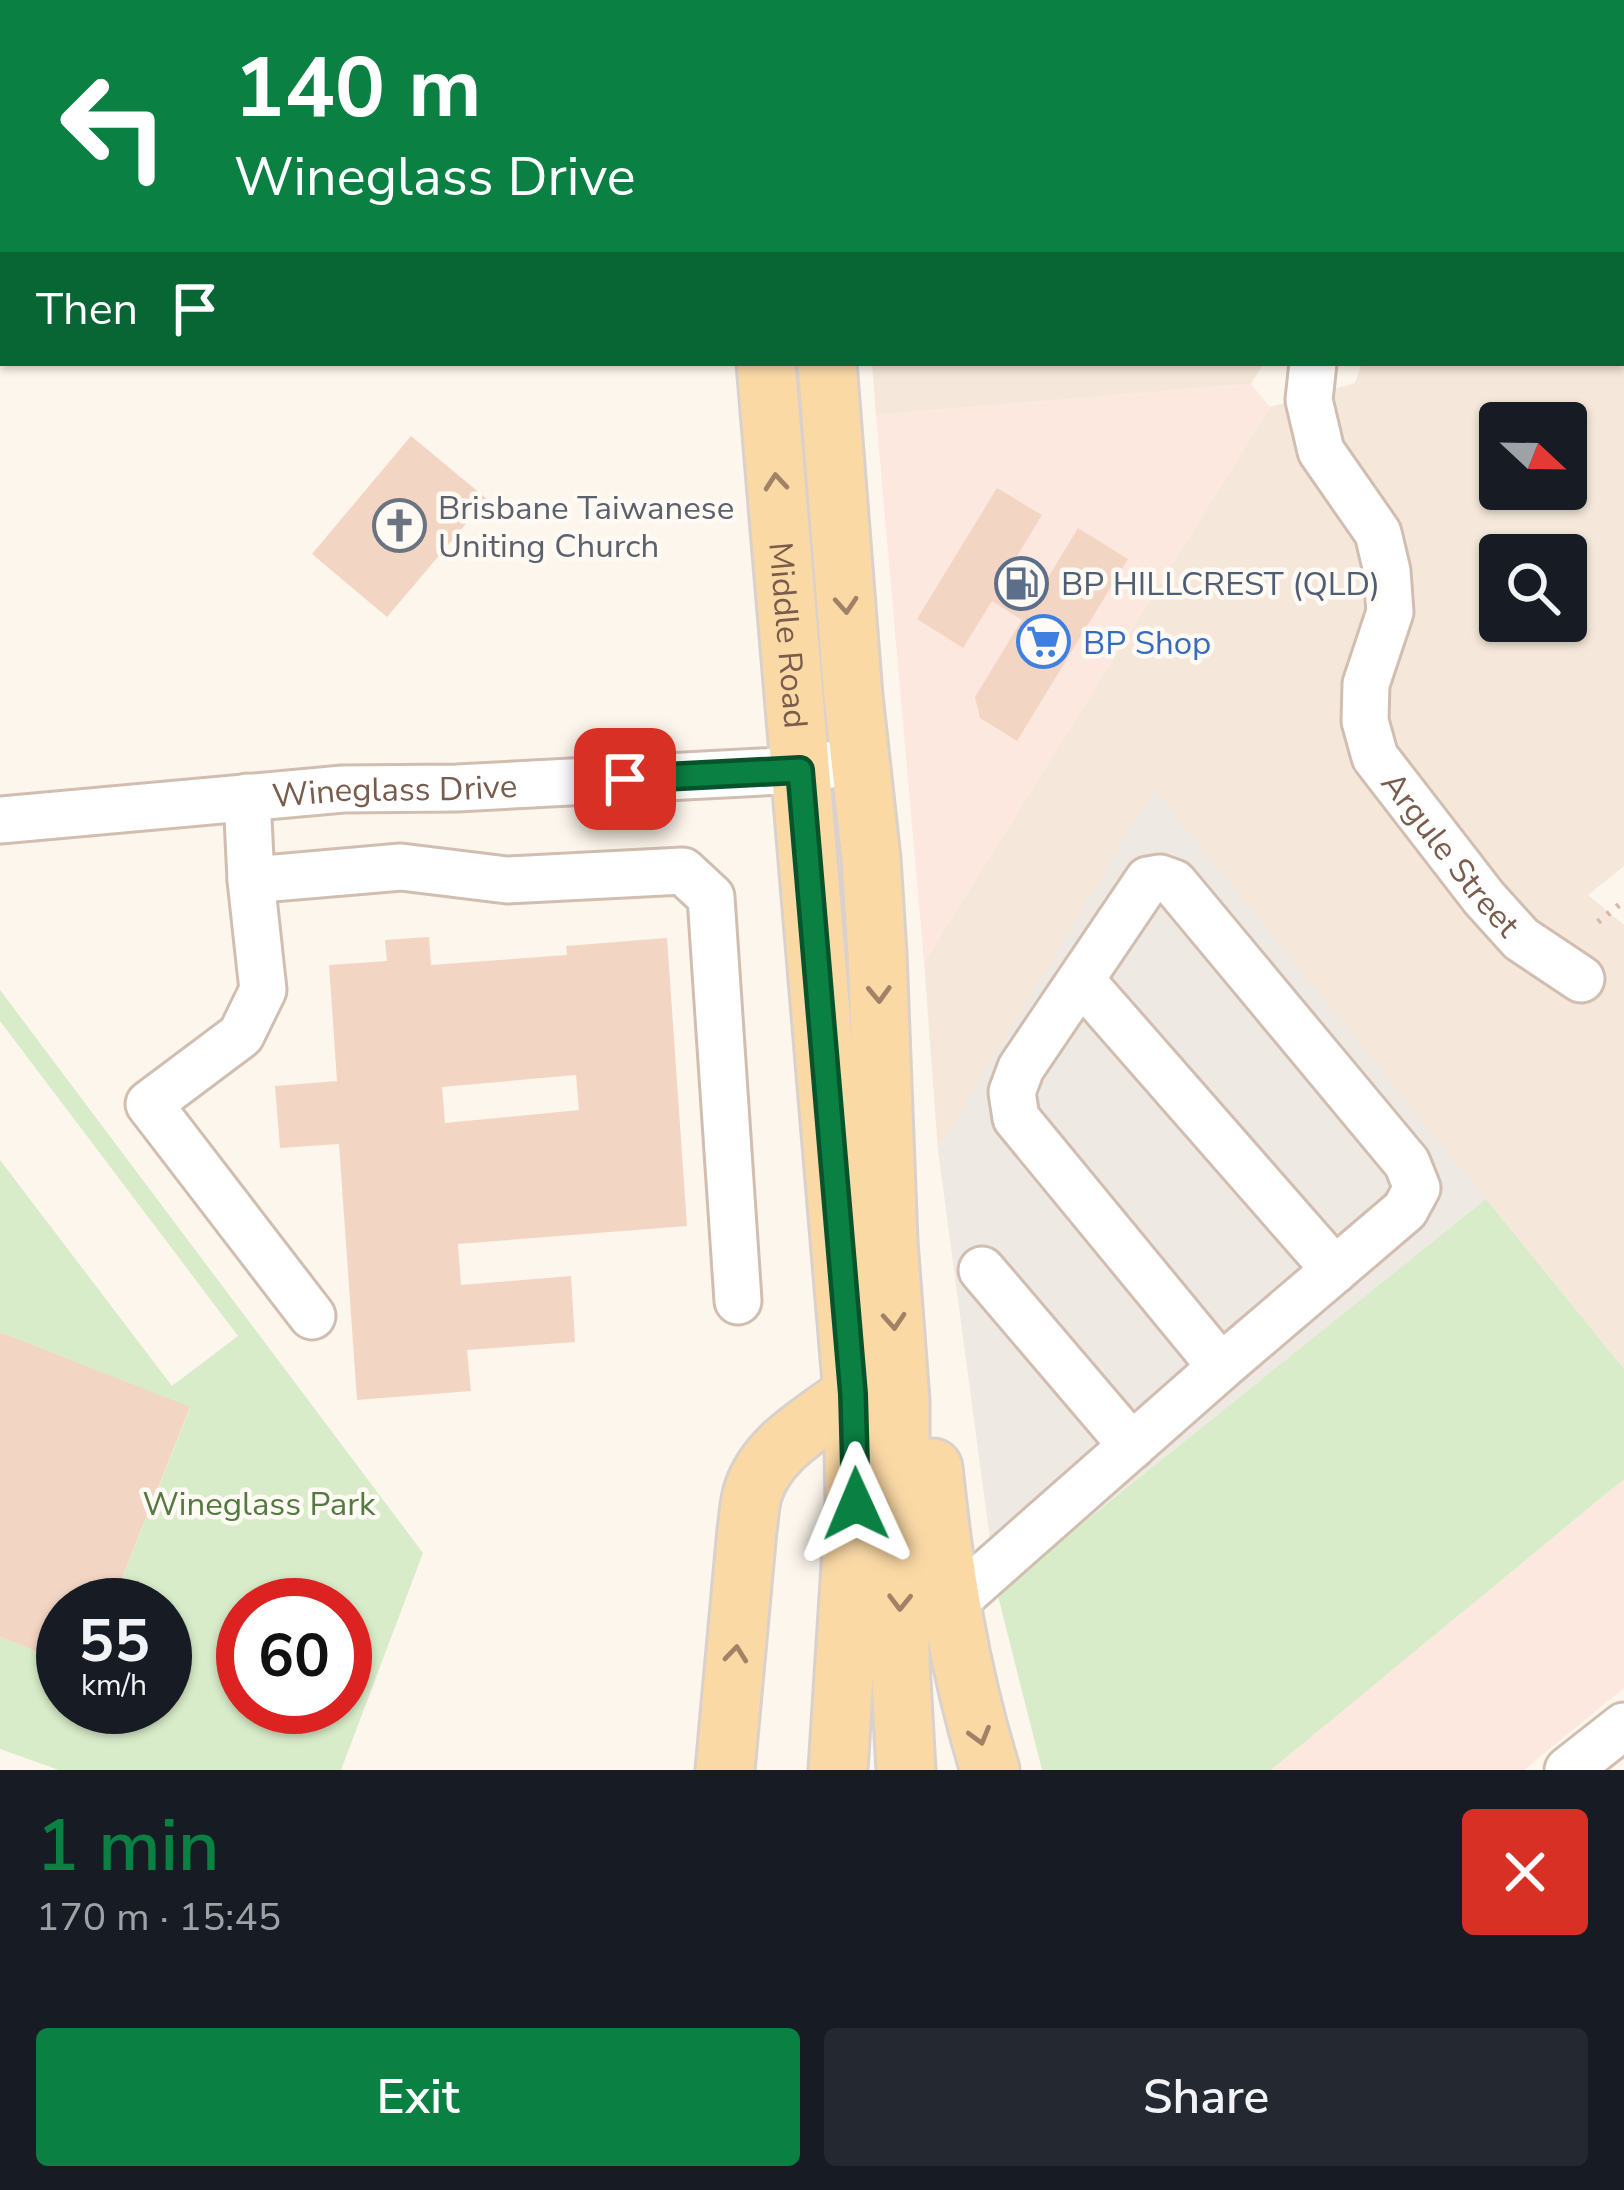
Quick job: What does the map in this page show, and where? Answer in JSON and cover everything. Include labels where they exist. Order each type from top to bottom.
[{"type":"main road","name":"Middle Road","points":[[766,366],[800,770],[877,1397],[906,1770]]},
{"type":"main road","name":"Middle Road","points":[[827,366],[871,859],[888,1242],[877,1397],[856,1504],[838,1770]]},
{"type":"main road","points":[[725,1770],[753,1492],[782,1446],[877,1397],[932,1456],[956,1646],[990,1770]]},
{"type":"street","name":"Argule Street","points":[[1313,366],[1309,400],[1322,451],[1378,533],[1387,571],[1390,612],[1366,685],[1365,721],[1375,757],[1521,939],[1581,979]]},
{"type":"street","name":"Wineglass Drive","points":[[0,820],[343,789],[457,788],[800,770],[860,760]]},
{"type":"street","points":[[247,797],[263,990],[241,1035],[149,1104],[312,1316]]},
{"type":"street","points":[[251,880],[401,867],[507,880],[683,872],[711,897],[738,1301]]},
{"type":"street","points":[[950,1606],[1406,1210],[1418,1188],[1407,1163],[1174,884],[1160,878],[1148,880],[1022,1068],[1012,1093],[1016,1118],[1221,1367]]},
{"type":"street","points":[[1081,980],[1335,1270]]},
{"type":"street","points":[[982,1270],[1132,1446]]},
{"type":"street","points":[[1568,1770],[1619,1738]]},
{"type":"path","points":[[1598,922],[1624,901]]},
{"type":"shaded area","points":[[872,366],[1262,366],[1251,384],[876,415]]},
{"type":"shaded area","points":[[1361,366],[1624,366],[1624,866],[1588,895],[1624,925],[1624,1369],[1154,790],[938,1150],[924,962],[1270,407],[1355,383]]},
{"type":"shaded area","points":[[1251,384],[1270,407],[924,962],[876,415]]},
{"type":"shaded area","points":[[1154,789],[1486,1199],[997,1592],[938,1150]]},
{"type":"shaded area","points":[[1624,1479],[1624,1688],[1524,1770],[1271,1770]]},
{"type":"green space","name":"Wineglass Park","points":[[0,990],[423,1553],[372,1688],[372,1578],[216,1578],[216,1734],[355,1734],[341,1770],[59,1770],[0,1749],[0,1637],[36,1651],[36,1734],[192,1734],[192,1578],[122,1578],[190,1408],[0,1332],[0,1160],[172,1386],[238,1336],[0,1021]]},
{"type":"green space","points":[[1486,1199],[1624,1369],[1624,1479],[1271,1770],[1042,1770],[997,1592]]},
{"type":"building","name":"Brisbane Taiwanese Uniting Church","points":[[411,436],[487,499],[387,617],[312,554]]},
{"type":"building","points":[[997,488],[1042,515],[1014,561],[1046,581],[1078,528],[1128,559],[1017,741],[980,718],[975,697],[1022,620],[992,601],[963,648],[917,619]]},
{"type":"building","points":[[429,937],[431,965],[567,955],[566,946],[667,938],[687,1226],[458,1244],[461,1285],[571,1276],[575,1342],[467,1350],[471,1391],[357,1400],[339,1144],[280,1148],[275,1086],[337,1081],[329,965],[387,961],[385,940]],"holes":[[[576,1075],[579,1110],[445,1123],[442,1087]]]},
{"type":"building","points":[[0,1332],[190,1407],[122,1578],[36,1578],[36,1651],[0,1637]]},
{"type":"place","name":"Brisbane Taiwanese Uniting Church","points":[[399,526]]},
{"type":"place","name":"BP HILLCREST (QLD)","points":[[1022,583]]},
{"type":"place","name":"BP Shop","points":[[1044,642]]},
{"type":"route","points":[[625,779],[800,770],[853,1394],[856,1504]]}]
